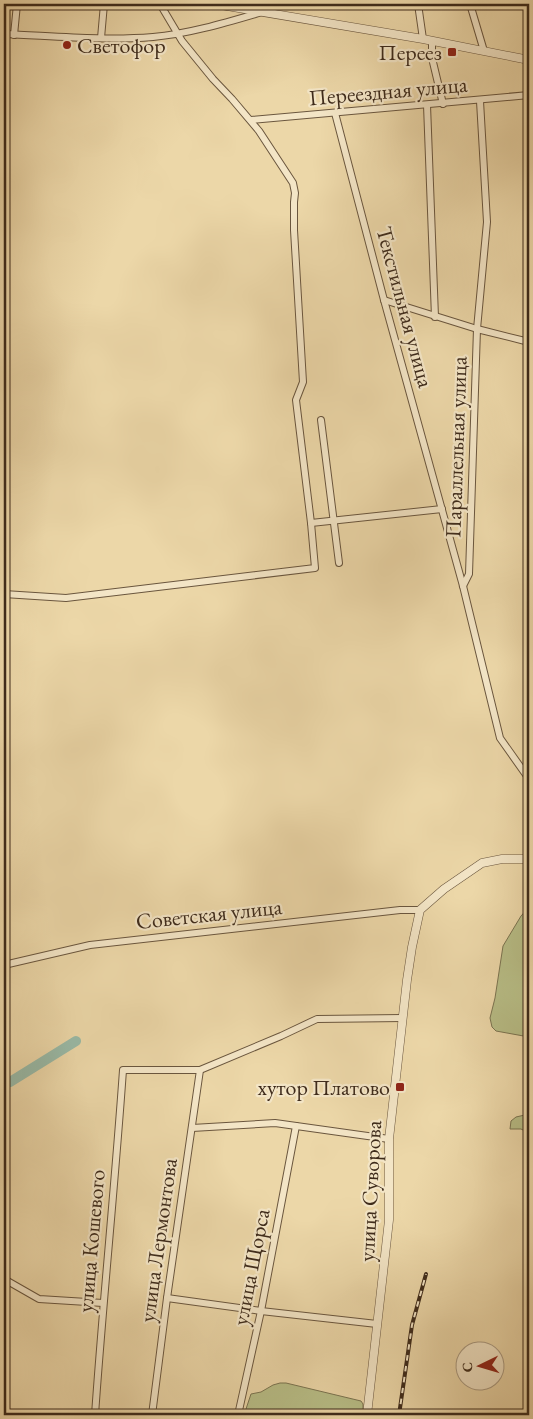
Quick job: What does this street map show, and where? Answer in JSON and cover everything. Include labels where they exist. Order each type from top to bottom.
[{"type":"street","points":[[14,34],[17,4]]},
{"type":"street","points":[[101,38],[104,4]]},
{"type":"street","points":[[4,594],[66,598],[315,568],[296,400],[303,382],[294,230],[294,188],[291,178],[251,120],[213,80],[177,33],[160,4]]},
{"type":"street","points":[[215,4],[423,39],[529,60]]},
{"type":"street","points":[[418,4],[423,39]]},
{"type":"street","points":[[470,4],[484,51]]},
{"type":"street","points":[[4,34],[101,38],[153,37],[264,12]]},
{"type":"street","points":[[432,41],[432,58],[442,104]]},
{"type":"street","name":"Переездная улица","points":[[251,120],[529,96]]},
{"type":"street","name":"Параллельная улица","points":[[480,101],[487,222],[477,329],[469,574],[463,586],[500,738],[529,780]]},
{"type":"street","points":[[427,105],[434,317]]},
{"type":"street","name":"Текстильная улица","points":[[336,113],[384,300],[463,586]]},
{"type":"street","points":[[384,300],[434,317],[529,342]]},
{"type":"street","points":[[321,420],[339,563]]},
{"type":"street","points":[[311,523],[442,509]]},
{"type":"street","points":[[420,910],[444,889],[482,863],[502,859],[529,859]]},
{"type":"street","name":"Советская улица","points":[[4,964],[90,946],[400,910],[420,910]]},
{"type":"street","name":"улица Суворова","points":[[367,1415],[389,1220],[389,1139],[412,947],[420,910]]},
{"type":"street","points":[[200,1070],[317,1019],[404,1018]]},
{"type":"street","name":"улица Кошевого","points":[[95,1415],[123,1070],[200,1070]]},
{"type":"street","name":"улица Лермонтова","points":[[152,1415],[200,1070]]},
{"type":"street","points":[[192,1128],[275,1123],[389,1139]]},
{"type":"street","name":"улица Щорса","points":[[238,1415],[261,1311],[296,1126]]},
{"type":"street","points":[[4,1279],[39,1299],[103,1303]]},
{"type":"street","points":[[167,1298],[377,1324]]},
{"type":"green space","points":[[529,907],[529,1037],[496,1031],[492,1027],[490,1018],[503,946],[521,916]]},
{"type":"green space","points":[[529,1114],[529,1152],[527,1152],[525,1147],[527,1132],[521,1129],[510,1129],[511,1121],[516,1117]]},
{"type":"green space","points":[[280,1383],[361,1401],[363,1404],[363,1415],[244,1415],[251,1394],[261,1392]]},
{"type":"waterway","points":[[4,1083],[10,1082],[76,1041]]},
{"type":"railway","points":[[399,1415],[412,1325],[426,1274]]},
{"type":"place","name":"Светофор","points":[[67,45]]},
{"type":"place","name":"Переез","points":[[452,52]]},
{"type":"place","name":"хутор Платово","points":[[400,1087]]}]
